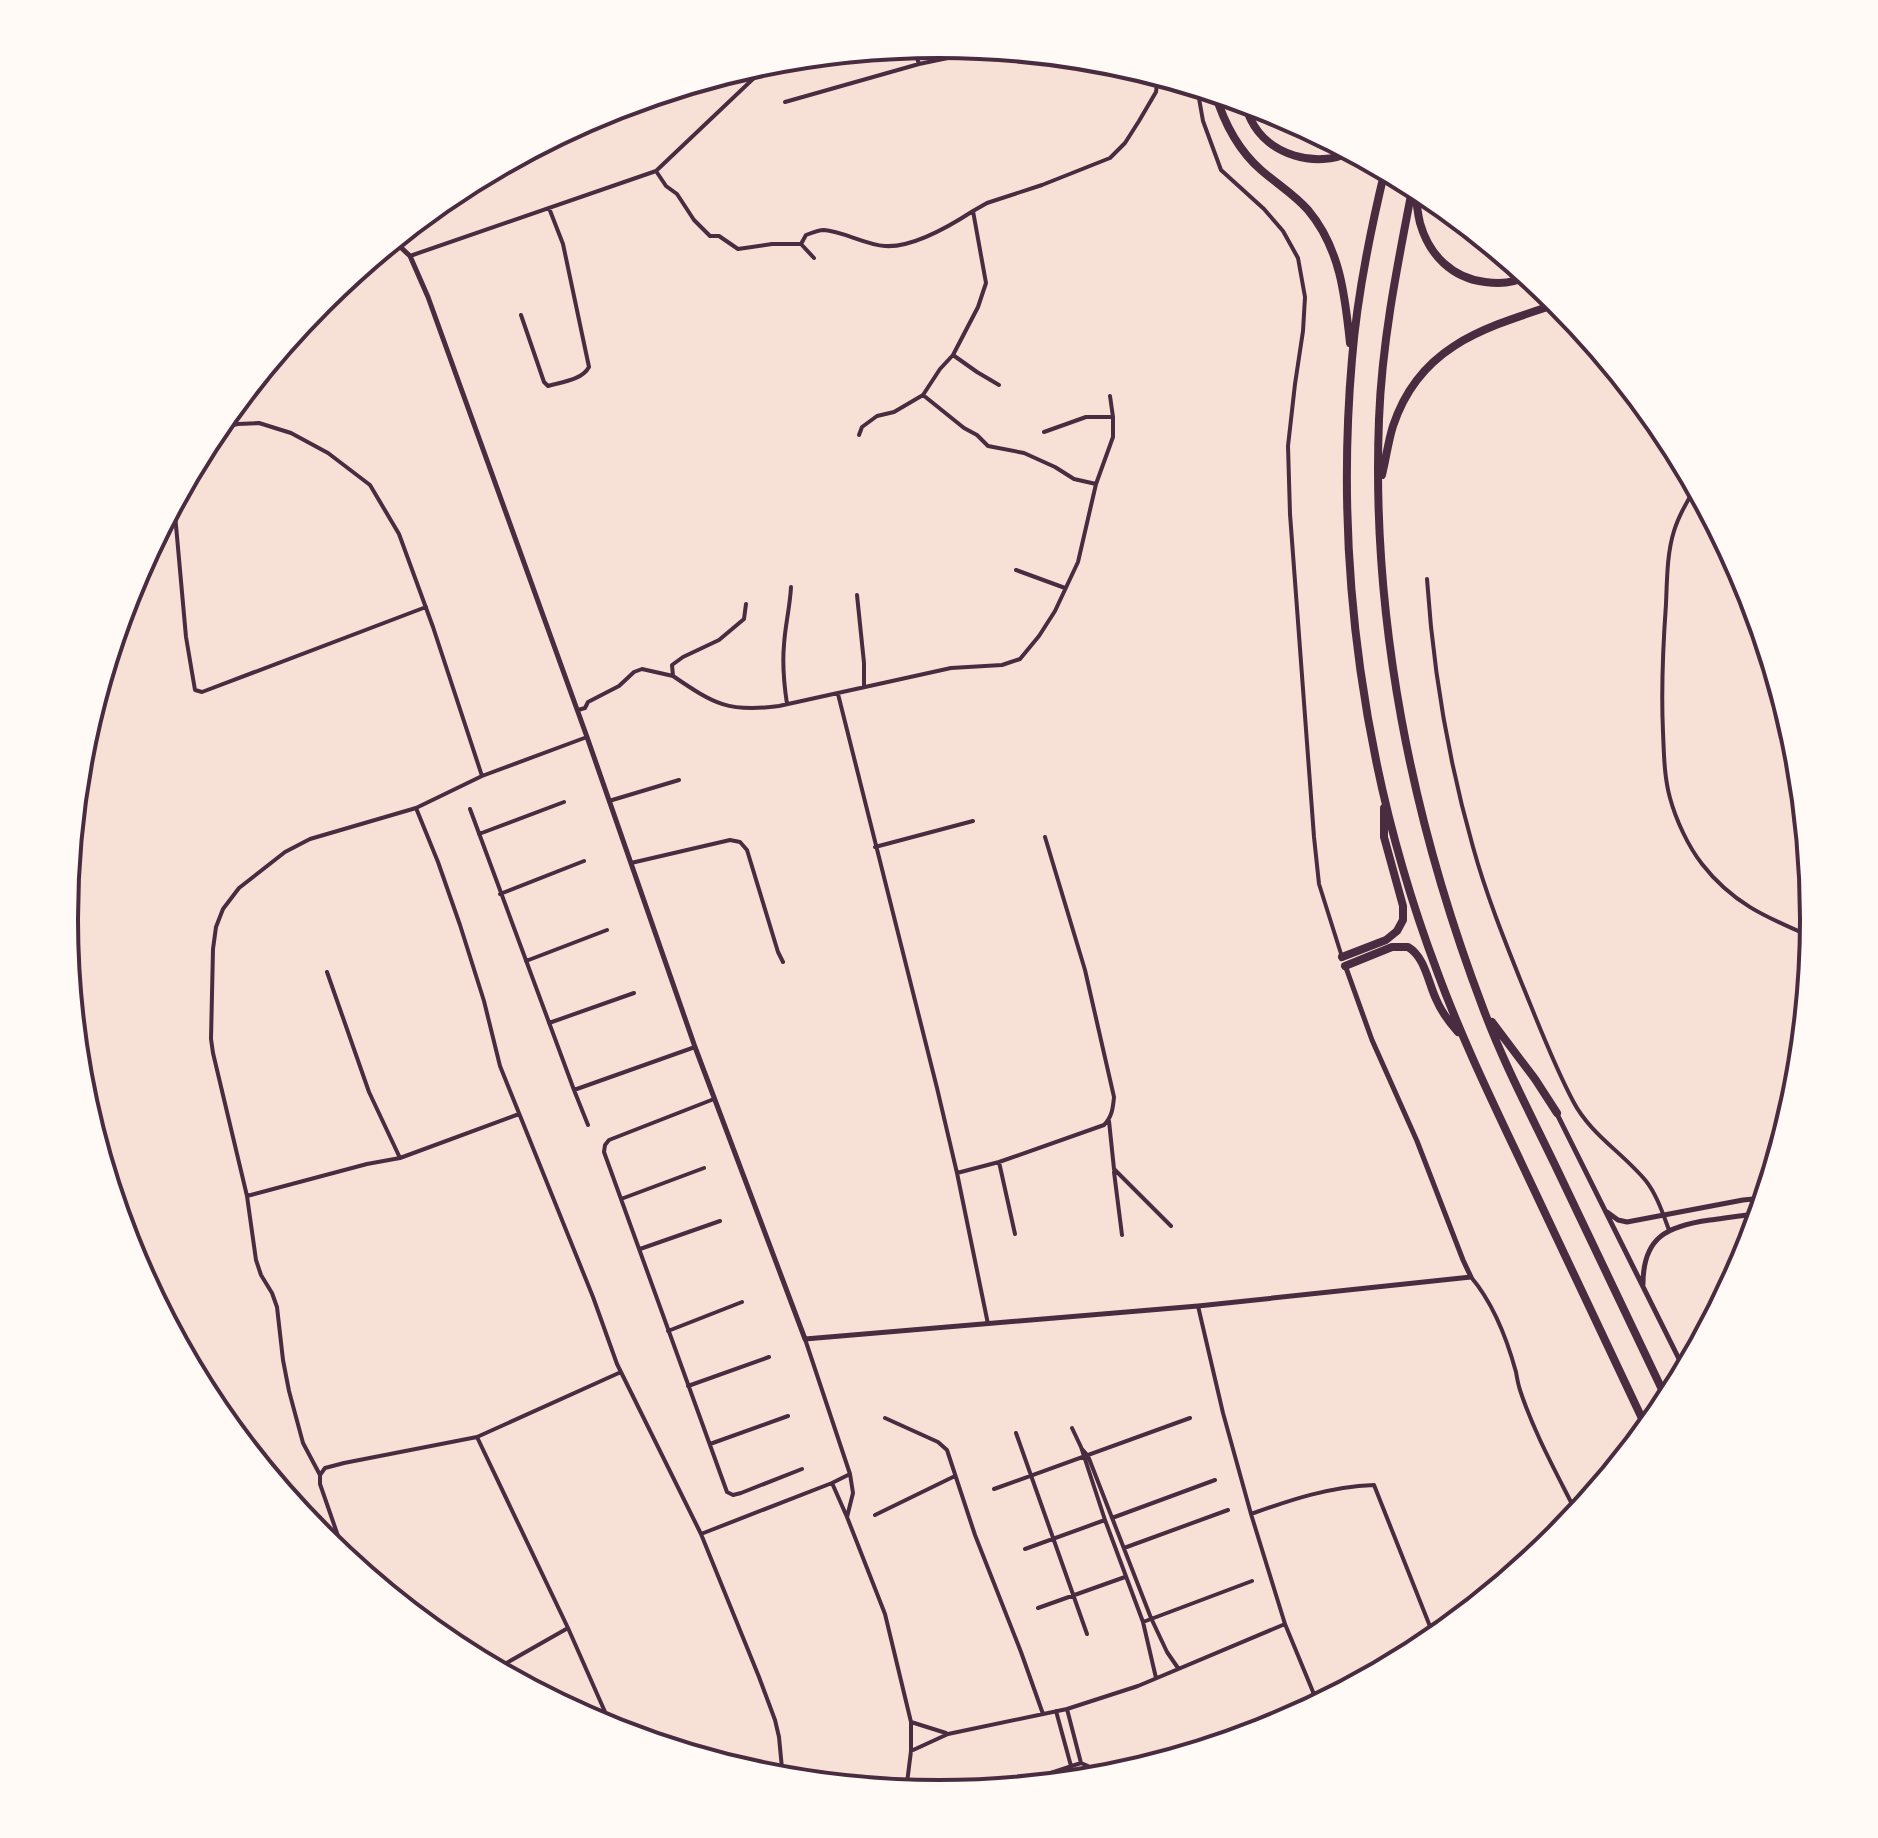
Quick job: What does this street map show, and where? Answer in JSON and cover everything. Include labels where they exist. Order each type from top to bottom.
[{"type":"highway","points":[[1218,105],[1238,146],[1308,211],[1336,260],[1345,293],[1352,358]]},
{"type":"highway","points":[[1249,117],[1266,140],[1286,153],[1306,159],[1337,156]]},
{"type":"highway","points":[[1383,181],[1363,277],[1352,358],[1346,466],[1353,609],[1361,677],[1383,791],[1436,970],[1465,1042],[1641,1416]]},
{"type":"highway","points":[[1411,199],[1391,305],[1379,419],[1379,491],[1386,616],[1408,753],[1440,882],[1483,1010],[1509,1071],[1661,1388]]},
{"type":"highway","points":[[1417,203],[1420,223],[1438,259],[1456,273],[1476,281],[1500,284],[1516,280]]},
{"type":"highway","points":[[1379,491],[1393,427],[1402,404],[1425,370],[1445,351],[1488,327],[1546,308]]},
{"type":"highway","points":[[1343,961],[1386,940],[1397,931],[1403,920],[1403,906],[1384,837],[1383,791]]},
{"type":"highway","points":[[1343,961],[1392,947],[1408,947],[1422,963],[1436,1000],[1465,1042]]},
{"type":"highway","points":[[1483,1010],[1557,1113]]},
{"type":"street","points":[[785,102],[947,58]]},
{"type":"street","points":[[917,59],[919,64]]},
{"type":"street","points":[[410,256],[656,171],[754,79]]},
{"type":"street","points":[[801,244],[806,235],[823,230],[877,245],[895,246],[913,241],[953,224],[987,203],[1110,158],[1125,143],[1151,102],[1157,86]]},
{"type":"street","points":[[1199,99],[1203,121],[1221,170],[1283,231],[1298,258],[1305,297],[1288,446],[1290,514],[1319,884],[1372,1040],[1417,1141],[1463,1260],[1502,1330],[1519,1388],[1571,1503]]},
{"type":"street","points":[[656,171],[710,236],[719,236],[738,249],[801,244],[814,258]]},
{"type":"street","points":[[521,315],[548,386],[588,371],[563,244],[549,208]]},
{"type":"street","points":[[859,435],[862,427],[877,416],[894,412],[923,395],[953,355],[978,307],[986,283],[973,211]]},
{"type":"street","points":[[401,247],[410,256],[428,297],[578,710],[695,1047],[805,1339],[850,1474],[853,1493],[847,1517]]},
{"type":"street","points":[[953,355],[999,385]]},
{"type":"street","points":[[923,395],[988,446],[1024,453],[1074,479],[1096,484]]},
{"type":"street","points":[[578,710],[642,669],[673,676],[710,699],[732,708],[751,710],[951,668],[1002,665],[1020,659],[1055,611],[1078,562],[1096,484],[1113,437],[1110,396]]},
{"type":"street","points":[[1044,432],[1086,417],[1113,417]]},
{"type":"street","points":[[235,425],[259,423],[291,433],[328,453],[370,485],[399,534],[482,776]]},
{"type":"street","points":[[1690,498],[1673,534],[1668,570],[1662,697],[1664,768],[1670,799],[1700,863],[1726,889],[1761,915],[1800,932]]},
{"type":"street","points":[[176,521],[186,637],[195,690],[202,692],[426,607]]},
{"type":"street","points":[[1016,570],[1065,588]]},
{"type":"street","points":[[1427,579],[1437,685],[1447,737],[1460,799],[1490,901],[1574,1104],[1609,1145],[1647,1182],[1669,1230]]},
{"type":"street","points":[[787,704],[782,671],[791,587]]},
{"type":"street","points":[[857,595],[864,686]]},
{"type":"street","points":[[673,676],[672,665],[719,640],[744,619],[746,604]]},
{"type":"street","points":[[838,694],[957,1173],[988,1324]]},
{"type":"street","points":[[338,1535],[320,1484],[320,1475],[303,1443],[289,1391],[277,1307],[256,1260],[247,1196],[211,1039],[216,927],[223,909],[239,888],[285,852],[310,839],[416,808],[482,776],[587,737]]},
{"type":"street","points":[[609,801],[679,780]]},
{"type":"street","points":[[479,834],[564,802]]},
{"type":"street","points":[[416,808],[460,925],[500,1066],[621,1372],[701,1534],[775,1720],[782,1765]]},
{"type":"street","points":[[470,809],[588,1125]]},
{"type":"street","points":[[875,847],[973,821]]},
{"type":"street","points":[[1045,837],[1085,970],[1114,1097],[1109,1121],[1122,1235]]},
{"type":"street","points":[[631,863],[730,840],[740,842],[747,850],[783,962]]},
{"type":"street","points":[[500,894],[584,861]]},
{"type":"street","points":[[526,961],[607,930]]},
{"type":"street","points":[[327,972],[369,1092],[400,1158]]},
{"type":"street","points":[[549,1023],[634,993]]},
{"type":"street","points":[[574,1090],[695,1047]]},
{"type":"street","points":[[714,1099],[609,1140],[604,1152],[727,1492],[733,1495],[741,1493],[802,1469]]},
{"type":"street","points":[[1557,1113],[1679,1359]]},
{"type":"street","points":[[247,1196],[400,1158],[519,1114]]},
{"type":"street","points":[[957,1173],[999,1162],[1109,1121]]},
{"type":"street","points":[[999,1162],[1015,1234]]},
{"type":"street","points":[[621,1199],[704,1168]]},
{"type":"street","points":[[1114,1169],[1171,1226]]},
{"type":"street","points":[[1603,1209],[1618,1220],[1627,1222],[1753,1199]]},
{"type":"street","points":[[1643,1285],[1644,1263],[1649,1252],[1655,1241],[1669,1230],[1688,1223],[1746,1216]]},
{"type":"street","points":[[640,1249],[720,1221]]},
{"type":"street","points":[[805,1339],[1198,1306],[1471,1277]]},
{"type":"street","points":[[668,1331],[742,1302]]},
{"type":"street","points":[[1198,1306],[1251,1514],[1285,1624],[1314,1694]]},
{"type":"street","points":[[688,1386],[769,1357]]},
{"type":"street","points":[[320,1475],[325,1468],[344,1463],[477,1437],[621,1372]]},
{"type":"street","points":[[710,1444],[788,1416]]},
{"type":"street","points":[[885,1418],[938,1442],[947,1450],[975,1535],[1043,1714]]},
{"type":"street","points":[[994,1489],[1190,1418]]},
{"type":"street","points":[[1072,1428],[1151,1618],[1178,1668]]},
{"type":"street","points":[[1016,1433],[1087,1634]]},
{"type":"street","points":[[477,1437],[605,1712]]},
{"type":"street","points":[[1086,1457],[1105,1520],[1143,1622],[1156,1678]]},
{"type":"street","points":[[701,1534],[850,1474]]},
{"type":"street","points":[[875,1515],[956,1475]]},
{"type":"street","points":[[1112,1518],[1215,1480]]},
{"type":"street","points":[[832,1483],[885,1614],[911,1722],[908,1779]]},
{"type":"street","points":[[1251,1514],[1298,1497],[1345,1487],[1374,1485],[1430,1626]]},
{"type":"street","points":[[1124,1548],[1228,1510]]},
{"type":"street","points":[[1025,1549],[1105,1520]]},
{"type":"street","points":[[1038,1608],[1125,1577]]},
{"type":"street","points":[[1143,1622],[1252,1581]]},
{"type":"street","points":[[911,1751],[948,1734],[1067,1709],[1156,1678],[1285,1624]]},
{"type":"street","points":[[506,1664],[568,1628]]},
{"type":"street","points":[[1067,1709],[1081,1763]]},
{"type":"street","points":[[1056,1711],[1071,1766]]},
{"type":"street","points":[[911,1722],[948,1734]]},
{"type":"street","points":[[1051,1773],[1081,1763],[1088,1766]]}]
